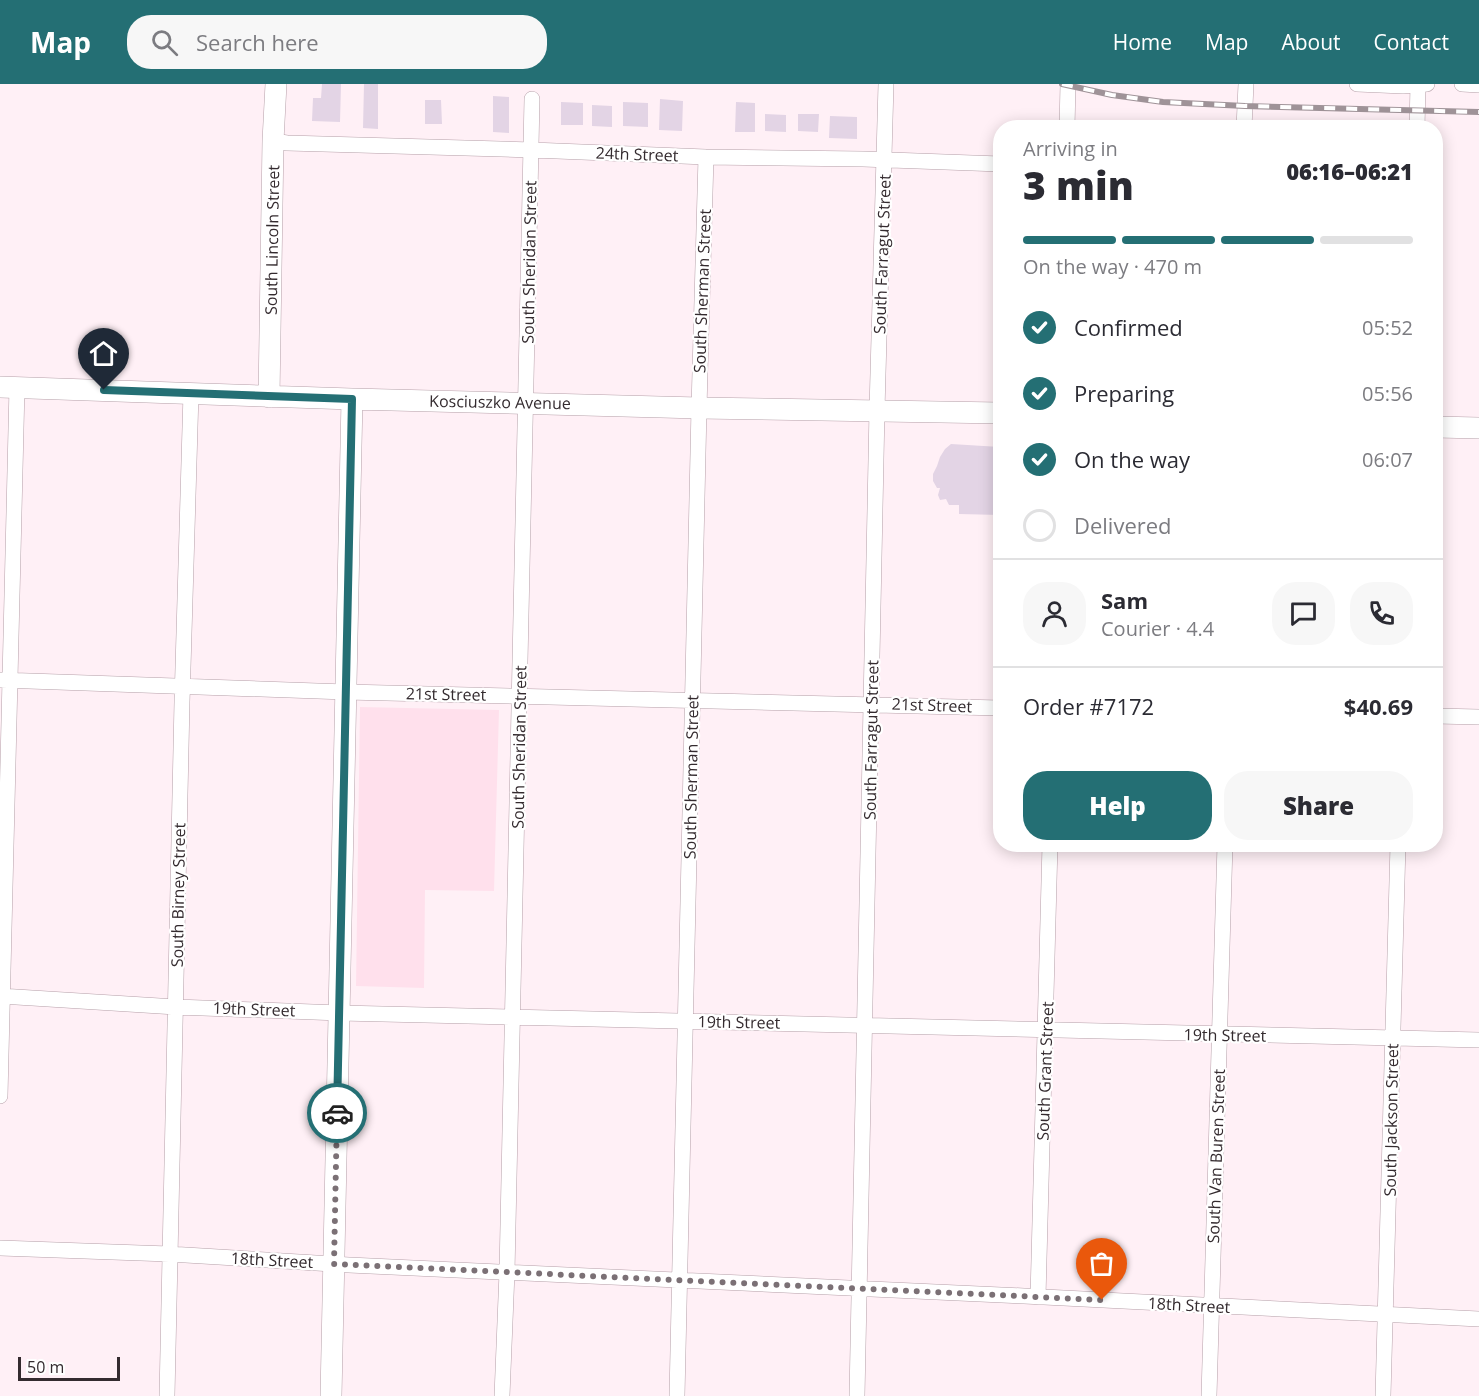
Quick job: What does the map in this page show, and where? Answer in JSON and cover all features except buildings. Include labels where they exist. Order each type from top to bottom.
[{"type":"street","name":"South Lincoln Street","points":[[269,397],[276,84]]},
{"type":"street","name":"South Farragut Street","points":[[857,1396],[886,84]]},
{"type":"street","points":[[1067,120],[1068,84]]},
{"type":"street","points":[[1245,120],[1246,84]]},
{"type":"street","points":[[1357,84],[1421,84],[1417,120]]},
{"type":"street","points":[[1462,84],[1479,85]]},
{"type":"street","name":"South Sheridan Street","points":[[502,1396],[507,1272],[532,99]]},
{"type":"street","name":"24th Street","points":[[273,141],[706,157],[993,164]]},
{"type":"street","name":"South Sherman Street","points":[[677,1396],[706,157]]},
{"type":"street","points":[[0,1096],[8,387]]},
{"type":"street","name":"Kosciuszko Avenue","points":[[8,387],[269,397],[993,413]]},
{"type":"street","name":"South Birney Street","points":[[167,1396],[191,393]]},
{"type":"street","points":[[331,1396],[352,399]]},
{"type":"street","points":[[1443,427],[1479,428]]},
{"type":"street","name":"21st Street","points":[[5,680],[346,692],[993,708]]},
{"type":"street","points":[[1443,716],[1479,717]]},
{"type":"street","name":"South Grant Street","points":[[1038,1297],[1050,852]]},
{"type":"street","name":"South Van Buren Street","points":[[1209,1396],[1225,852]]},
{"type":"street","name":"South Jackson Street","points":[[1383,1396],[1398,852]]},
{"type":"street","name":"19th Street","points":[[1,997],[340,1013],[1479,1040]]},
{"type":"street","name":"18th Street","points":[[0,1248],[169,1254],[334,1264],[1479,1319]]},
{"type":"shaded area","points":[[360,707],[499,710],[494,891],[425,890],[424,988],[356,986]]},
{"type":"railway","points":[[1062,84],[1112,95],[1163,102],[1479,112]]},
{"type":"way so far","points":[[337,1113],[334,1264],[1102,1300]]},
{"type":"route","points":[[104,390],[352,399],[337,1113]]}]
